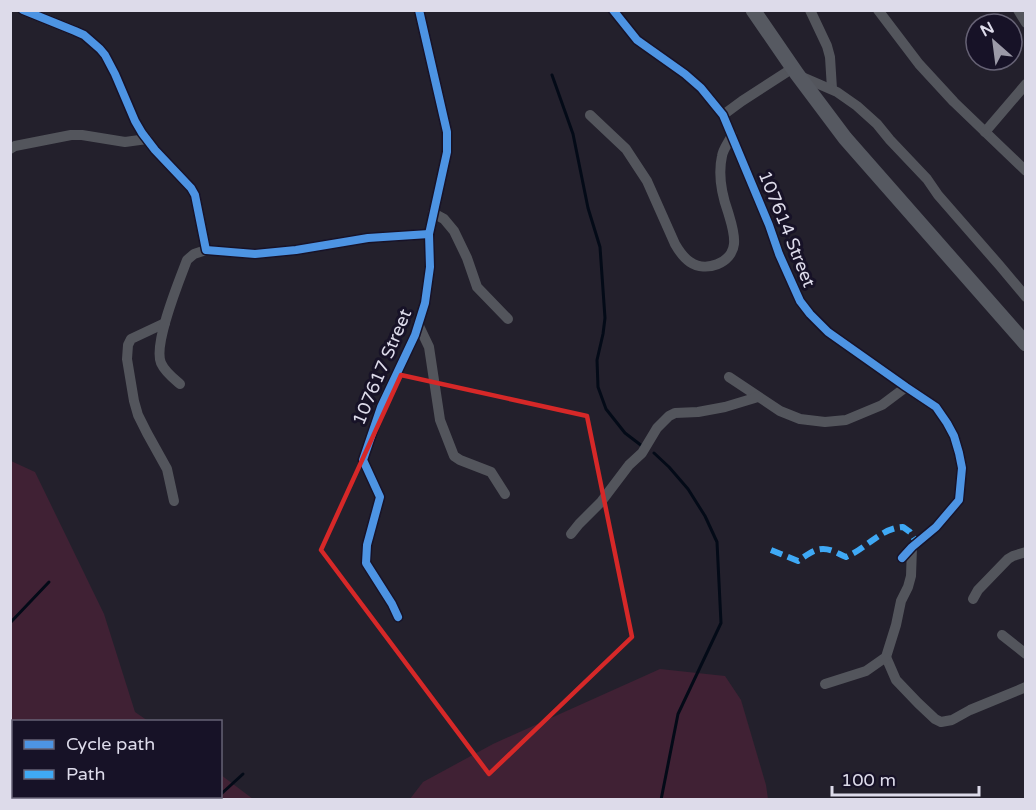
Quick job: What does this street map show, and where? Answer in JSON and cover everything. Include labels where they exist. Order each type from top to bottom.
[{"type":"main road","points":[[753,10],[795,72],[845,138],[1026,344]]},
{"type":"street","points":[[23,10],[84,35],[105,55],[135,121],[154,150],[194,192],[206,250]]},
{"type":"street","name":"107617 Street","points":[[398,617],[366,563],[380,497],[364,464],[363,457],[381,406],[415,335],[425,303],[430,267],[429,234],[447,152],[447,132],[419,10]]},
{"type":"street","name":"107614 Street","points":[[613,10],[637,40],[685,74],[701,88],[723,115],[769,225],[779,255],[800,301],[810,314],[828,332],[936,407],[954,436],[962,468],[959,500],[936,527],[902,558]]},
{"type":"street","points":[[810,10],[830,57],[831,89]]},
{"type":"street","points":[[878,10],[919,64],[954,102],[1026,171]]},
{"type":"street","points":[[1018,10],[1026,23]]},
{"type":"street","points":[[723,115],[742,101],[795,72],[831,89],[857,106],[877,124],[927,179],[938,195],[1026,297]]},
{"type":"street","points":[[985,132],[1026,84]]},
{"type":"street","points":[[590,115],[626,149],[648,181],[681,253],[692,264],[703,267],[722,262],[732,252],[734,246],[732,225],[724,200],[720,170],[722,154],[732,135]]},
{"type":"street","points":[[10,149],[15,146],[71,135],[125,142],[147,139]]},
{"type":"street","points":[[434,213],[444,219],[454,231],[477,287],[508,319]]},
{"type":"street","points":[[180,384],[161,363],[160,345],[165,322],[187,260],[194,254],[206,250],[255,254],[368,238],[429,234]]},
{"type":"street","points":[[165,322],[131,339],[127,359],[138,415],[167,469],[174,501]]},
{"type":"street","points":[[418,324],[429,347],[440,420],[454,456],[491,472],[505,494]]},
{"type":"street","points":[[729,377],[780,411],[800,419],[825,422],[846,420],[882,405],[906,387]]},
{"type":"street","points":[[571,534],[602,501],[628,465],[642,453],[666,418],[675,413],[725,407],[758,397]]},
{"type":"street","points":[[825,684],[866,671],[886,657],[901,601],[911,576],[912,547]]},
{"type":"street","points":[[973,599],[978,590],[1008,560],[1026,552]]},
{"type":"street","points":[[1002,635],[1026,654]]},
{"type":"street","points":[[886,657],[896,680],[918,704],[941,722],[952,720],[970,710],[1026,687]]},
{"type":"highlighted area","points":[[401,375],[587,416],[632,637],[489,774],[321,550]]},
{"type":"shaded area","points":[[11,461],[35,472],[104,614],[135,712],[147,720],[12,720],[12,798],[222,798],[222,776],[253,799],[11,799]]},
{"type":"shaded area","points":[[660,669],[725,676],[741,700],[768,799],[410,799],[423,782],[493,744]]},
{"type":"waterway","points":[[552,75],[573,134],[588,208],[600,247],[605,318],[597,360],[598,387],[606,409],[625,433],[642,446]]},
{"type":"waterway","points":[[654,453],[688,489],[705,516],[717,542],[721,623],[678,714],[661,800]]},
{"type":"waterway","points":[[10,623],[49,582]]},
{"type":"waterway","points":[[222,793],[243,774]]},
{"type":"marked path","points":[[771,550],[798,561],[814,551],[823,549],[846,557],[888,531],[903,527],[910,532],[917,543]]},
{"type":"cycle path","points":[[23,10],[84,35],[105,55],[142,133],[195,195],[206,250],[255,254],[368,238],[429,234]]},
{"type":"cycle path","points":[[398,617],[366,563],[367,545],[380,497],[363,460],[381,407],[415,335],[425,303],[430,267],[429,234],[447,152],[447,132],[419,10]]},
{"type":"cycle path","points":[[613,10],[637,40],[685,74],[701,88],[723,115],[779,254],[800,301],[810,314],[828,332],[936,407],[954,436],[962,468],[959,500],[936,527],[902,558]]}]
